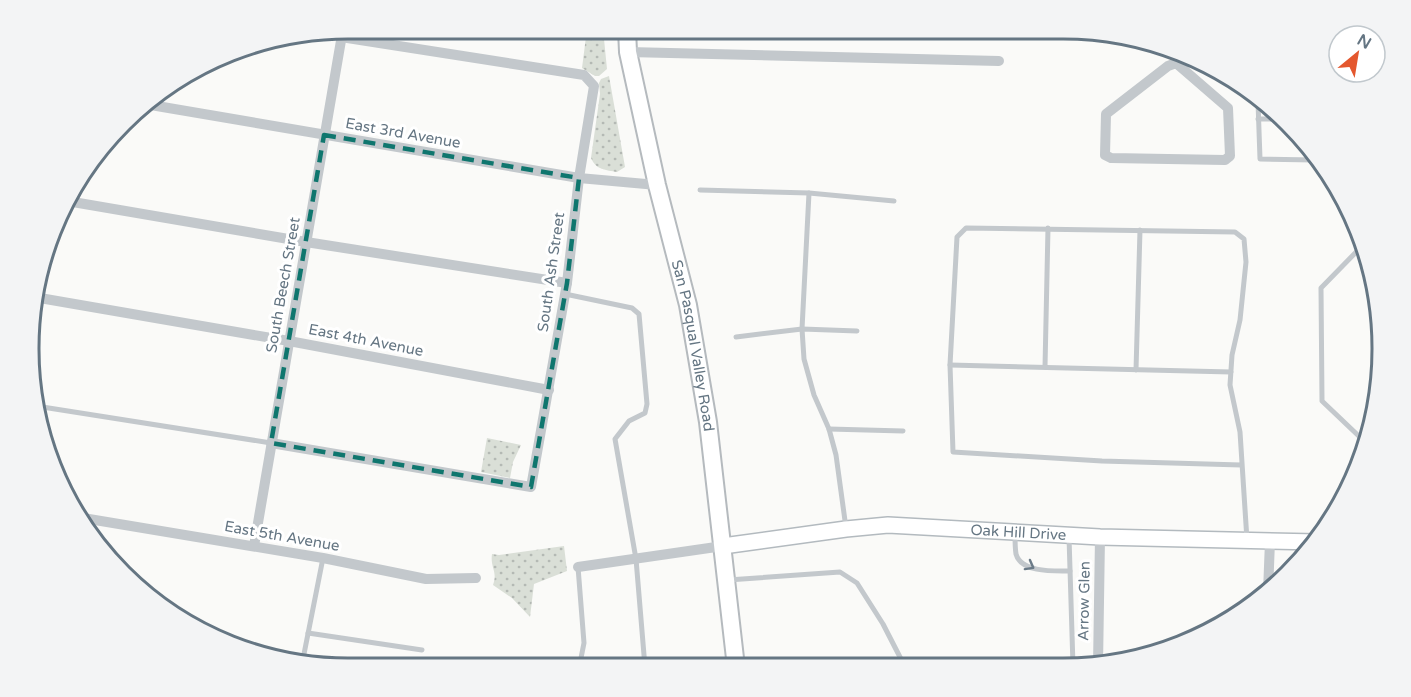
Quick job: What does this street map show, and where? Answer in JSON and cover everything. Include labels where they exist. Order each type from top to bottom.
[{"type":"main road","name":"San Pasqual Valley Road","points":[[627,39],[628,52],[657,185],[688,305],[708,422],[735,658]]},
{"type":"street","name":"South Beech Street","points":[[254,546],[341,39]]},
{"type":"street","name":"South Ash Street","points":[[271,443],[531,487],[566,288],[579,178],[594,90],[590,80],[584,75],[377,39]]},
{"type":"street","points":[[628,52],[999,61]]},
{"type":"street","points":[[1176,63],[1228,108],[1230,156],[1226,160],[1111,158],[1105,155],[1106,114],[1168,66],[1176,63]]},
{"type":"street","name":"East 3rd Avenue","points":[[155,107],[579,178],[657,185]]},
{"type":"street","points":[[76,203],[566,288]]},
{"type":"street","name":"East 4th Avenue","points":[[43,299],[289,341],[549,390]]},
{"type":"street","name":"East 5th Avenue","points":[[91,519],[323,558],[426,579],[476,578]]},
{"type":"street","name":"Oak Hill Drive","points":[[723,546],[888,525],[1100,537],[1304,542]]},
{"type":"street","name":"Arrow Glen","points":[[1098,655],[1100,537]]},
{"type":"street","points":[[1268,580],[1270,541]]},
{"type":"street","points":[[578,567],[723,546]]},
{"type":"lane","points":[[1258,109],[1260,159],[1308,160]]},
{"type":"lane","points":[[1258,119],[1270,119]]},
{"type":"lane","points":[[700,190],[809,193],[894,201]]},
{"type":"lane","points":[[809,193],[802,329],[804,359],[814,395],[829,429],[836,455],[846,529]]},
{"type":"lane","points":[[1240,465],[1102,461],[953,452],[950,365],[957,237],[966,228],[1048,228],[1235,232],[1244,239],[1246,262],[1240,320],[1232,355],[1230,385],[1240,432],[1240,465],[1247,541]]},
{"type":"lane","points":[[1045,367],[1048,228]]},
{"type":"lane","points":[[1136,370],[1140,230]]},
{"type":"lane","points":[[1357,251],[1321,288],[1322,400],[1359,436]]},
{"type":"lane","points":[[566,288],[582,297],[632,308],[639,314],[647,404],[645,413],[629,421],[615,439],[636,559],[644,658]]},
{"type":"lane","points":[[736,337],[802,329],[857,331]]},
{"type":"lane","points":[[950,365],[1231,372]]},
{"type":"lane","points":[[45,407],[271,443]]},
{"type":"lane","points":[[829,429],[903,431]]},
{"type":"lane","points":[[1015,532],[1016,555],[1019,559],[1041,571],[1070,571]]},
{"type":"lane","points":[[1069,535],[1073,657]]},
{"type":"lane","points":[[304,654],[323,558]]},
{"type":"lane","points":[[578,567],[584,643],[581,658]]},
{"type":"lane","points":[[726,580],[840,572],[857,583],[878,615],[900,658]]},
{"type":"lane","points":[[308,633],[422,650]]},
{"type":"highlighted area","points":[[324,135],[579,178],[567,283],[531,487],[271,443]]},
{"type":"shaded area","points":[[586,39],[604,39],[607,69],[599,76],[595,76],[582,68]]},
{"type":"shaded area","points":[[609,76],[625,167],[617,172],[599,167],[591,158],[600,94],[599,83],[601,79]]},
{"type":"shaded area","points":[[487,438],[521,445],[513,462],[510,478],[481,472]]},
{"type":"shaded area","points":[[564,546],[567,571],[534,584],[530,617],[512,598],[493,585],[495,576],[492,554]]}]
